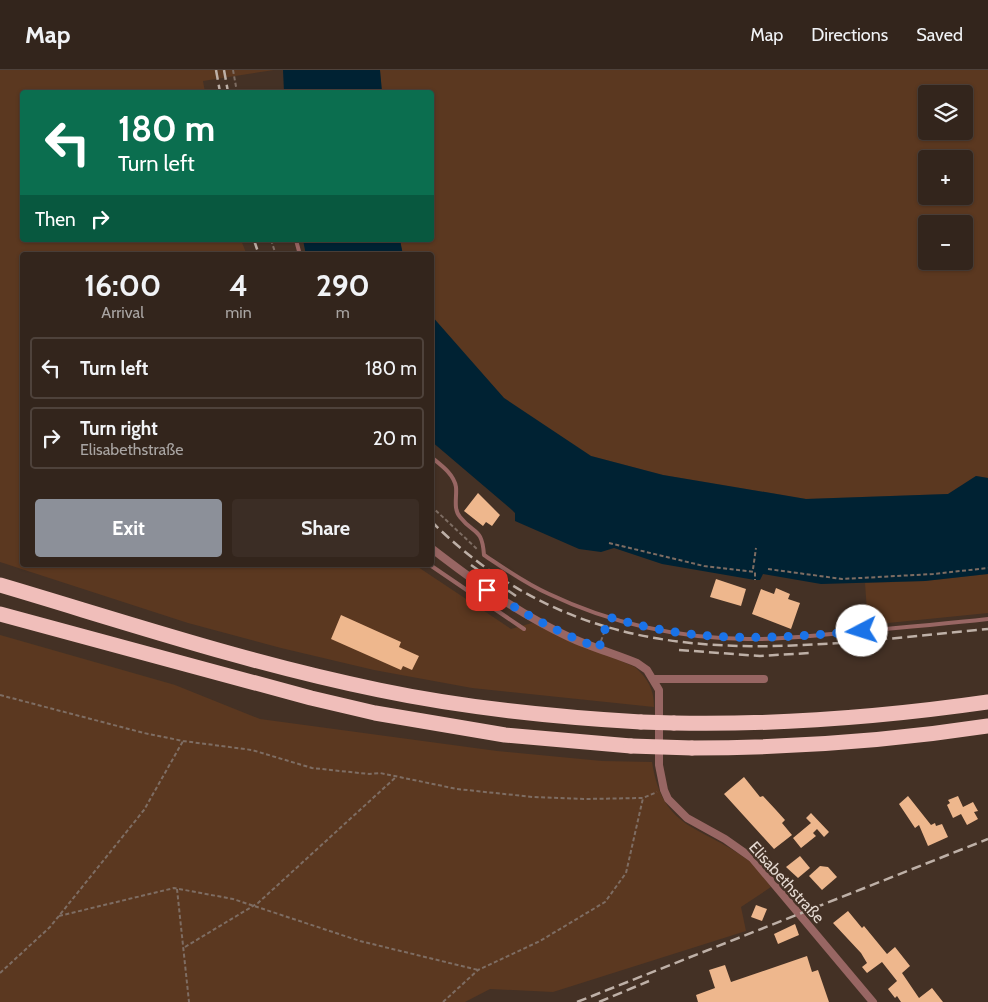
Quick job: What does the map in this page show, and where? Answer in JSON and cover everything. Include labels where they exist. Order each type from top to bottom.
[{"type":"highway","points":[[0,585],[214,648],[317,676],[379,690],[506,711],[641,722],[740,724],[804,722],[921,712],[988,702]]},
{"type":"highway","points":[[0,610],[301,696],[375,713],[504,735],[631,746],[751,748],[928,736],[988,726]]},
{"type":"highway","points":[[0,614],[102,640]]},
{"type":"street","points":[[434,550],[466,576],[522,612],[570,637],[637,663],[654,679],[764,679]]},
{"type":"street","name":"Elisabethstraße","points":[[654,679],[659,690],[659,765],[664,790],[677,809],[687,818],[725,839],[752,858],[873,1002]]},
{"type":"lane","points":[[434,460],[451,476],[456,486],[456,509],[459,517],[481,536],[484,555],[548,594],[636,625],[686,634],[747,639],[803,637],[988,620]]},
{"type":"lane","points":[[433,567],[524,629]]},
{"type":"path","points":[[233,70],[237,90]]},
{"type":"path","points":[[434,509],[484,555]]},
{"type":"path","points":[[609,543],[704,566],[755,572],[755,580]]},
{"type":"path","points":[[753,569],[756,548]]},
{"type":"path","points":[[768,569],[842,579],[933,574],[988,568]]},
{"type":"path","points":[[842,579],[842,584]]},
{"type":"path","points":[[599,648],[609,617]]},
{"type":"path","points":[[0,695],[182,741],[252,750],[312,768],[397,776],[457,789],[584,800],[643,798],[664,790]]},
{"type":"path","points":[[0,973],[59,916],[144,810],[182,741]]},
{"type":"path","points":[[185,947],[254,906],[397,776]]},
{"type":"path","points":[[443,1002],[478,970],[540,942],[605,902],[626,873],[643,798]]},
{"type":"path","points":[[59,916],[177,889],[223,896],[360,941],[478,970]]},
{"type":"path","points":[[177,889],[185,947],[189,1002]]},
{"type":"shaded area","points":[[0,70],[274,70],[203,81],[205,90],[20,90],[20,242],[242,242],[246,252],[20,252],[20,567],[418,567],[511,629],[532,623],[635,667],[649,685],[653,695],[654,707],[472,688],[374,670],[188,623],[0,562]]},
{"type":"shaded area","points":[[380,70],[988,70],[988,478],[976,476],[948,494],[806,499],[663,475],[591,456],[504,398],[434,321],[434,252],[402,252],[400,242],[434,242],[434,90],[382,90]]},
{"type":"shaded area","points":[[988,574],[988,613],[868,625],[865,583],[925,581]]},
{"type":"shaded area","points":[[0,635],[175,685],[260,719],[497,751],[602,761],[652,762],[657,785],[676,815],[688,825],[752,863],[771,887],[741,907],[746,931],[553,992],[490,989],[465,1002],[0,1002]]},
{"type":"water","points":[[283,70],[380,70],[382,90],[284,90]]},
{"type":"water","points":[[303,242],[400,242],[402,252],[305,252]]},
{"type":"water","points":[[434,318],[504,398],[591,456],[663,475],[806,499],[948,494],[976,476],[988,478],[988,574],[925,581],[821,584],[763,574],[760,580],[755,580],[662,564],[614,548],[601,552],[579,549],[515,521],[515,513],[434,444]]},
{"type":"building","points":[[478,493],[500,515],[492,526],[486,522],[483,526],[464,511]]},
{"type":"building","points":[[716,579],[746,589],[741,606],[710,597]]},
{"type":"building","points":[[776,588],[790,594],[788,599],[800,603],[791,629],[752,614],[761,589],[774,594]]},
{"type":"building","points":[[341,615],[401,642],[399,647],[419,656],[412,670],[403,666],[401,670],[331,639]]},
{"type":"building","points":[[744,777],[760,797],[763,796],[785,820],[782,823],[792,835],[774,849],[724,794]]},
{"type":"building","points":[[908,796],[931,825],[935,823],[936,826],[942,824],[948,837],[928,846],[919,825],[915,828],[899,804]]},
{"type":"building","points":[[958,796],[963,807],[973,802],[978,811],[974,812],[978,819],[967,825],[961,814],[953,818],[947,805],[950,803],[948,800]]},
{"type":"building","points":[[811,813],[829,832],[824,837],[817,829],[813,833],[816,836],[801,848],[793,838],[811,823],[806,818]]},
{"type":"building","points":[[800,856],[810,868],[798,878],[786,867]]},
{"type":"building","points":[[820,866],[828,867],[837,877],[822,890],[809,876]]},
{"type":"building","points":[[756,905],[767,909],[762,921],[751,917]]},
{"type":"building","points":[[848,911],[862,928],[864,926],[887,954],[895,947],[910,966],[902,973],[919,998],[932,988],[943,1002],[901,1002],[888,989],[897,981],[882,962],[867,973],[862,967],[867,963],[861,953],[833,923]]},
{"type":"building","points":[[795,924],[799,935],[778,944],[774,934]]},
{"type":"building","points":[[807,956],[812,972],[818,970],[829,1002],[698,1002],[696,995],[715,988],[709,970],[725,965],[731,982]]},
{"type":"railway","points":[[216,70],[220,90]]},
{"type":"railway","points":[[224,70],[228,90]]},
{"type":"railway","points":[[255,242],[258,252]]},
{"type":"railway","points":[[434,523],[494,573],[558,609],[625,632],[694,643],[764,646],[837,643],[988,629]]},
{"type":"railway","points":[[471,565],[516,596]]},
{"type":"railway","points":[[679,650],[760,656],[809,653]]},
{"type":"railway","points":[[577,1002],[988,839]]},
{"type":"railway","points":[[599,1002],[649,981]]},
{"type":"route","points":[[487,590],[539,622],[599,648],[609,617],[636,625],[686,634],[747,639],[803,637],[862,631]]}]
